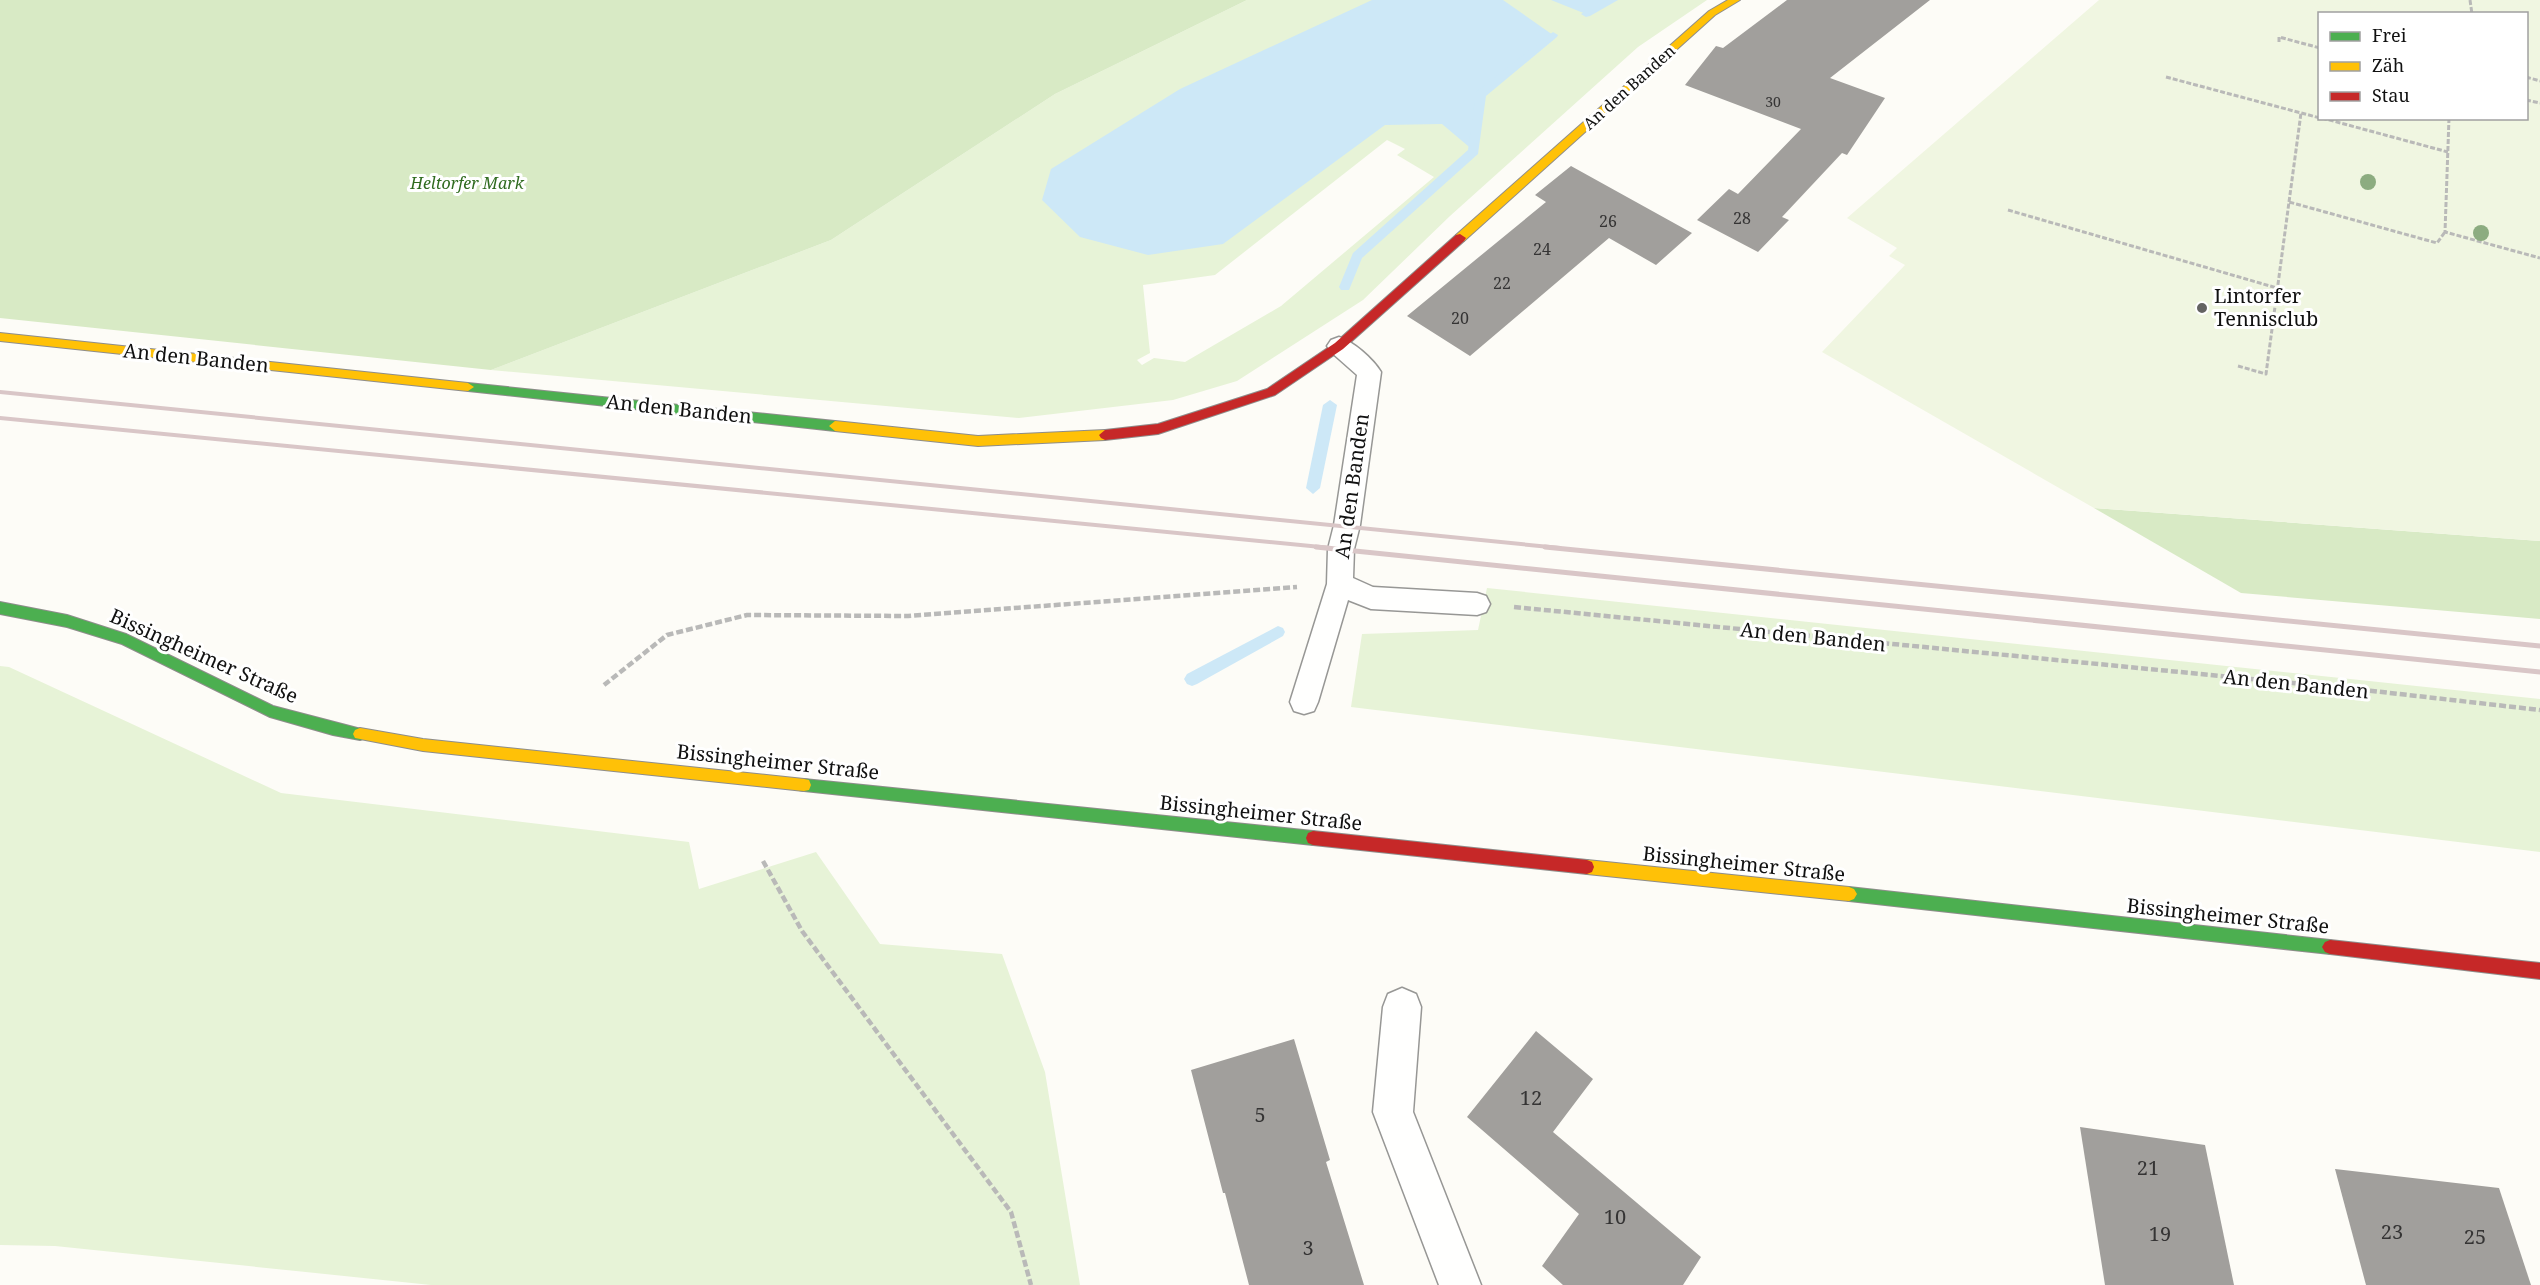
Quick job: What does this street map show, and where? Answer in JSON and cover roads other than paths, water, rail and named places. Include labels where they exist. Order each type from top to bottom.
[{"type":"street","name":"An den Banden","points":[[0,337],[978,441],[1082,438],[1158,429],[1271,392],[1340,346],[1712,13],[1735,0]]},
{"type":"street","name":"Bissingheimer Straße","points":[[0,608],[67,621],[126,640],[270,711],[333,729],[423,745],[1996,910],[2540,971]]},
{"type":"street","points":[[1402,1007],[1393,1112],[1460,1285]]},
{"type":"lane","name":"An den Banden","points":[[1340,346],[1369,372],[1347,525],[1341,549],[1340,584],[1371,598],[1477,604]]},
{"type":"lane","points":[[1304,702],[1340,584]]},
{"type":"water","points":[[1372,0],[1503,0],[1553,35],[1480,95],[1474,151],[1442,124],[1385,125],[1223,244],[1148,255],[1080,237],[1042,200],[1051,169],[1180,89]]},
{"type":"water","points":[[1551,0],[1613,0],[1586,14]]},
{"type":"waterway","points":[[1586,14],[1613,0]]},
{"type":"waterway","points":[[1345,287],[1357,256],[1474,151],[1480,95],[1553,35]]},
{"type":"waterway","points":[[1313,488],[1330,405]]},
{"type":"waterway","points":[[1192,679],[1278,632]]},
{"type":"railway","points":[[0,392],[1560,548]]},
{"type":"railway","points":[[0,418],[1331,548]]},
{"type":"railway","points":[[1316,547],[2540,672]]},
{"type":"railway","points":[[1545,547],[2540,646]]},
{"type":"place","name":"Lintorfer Tennisclub","points":[[2202,308]]},
{"type":"park label","name":"Heltorfer Mark","points":[[467,183]]}]
